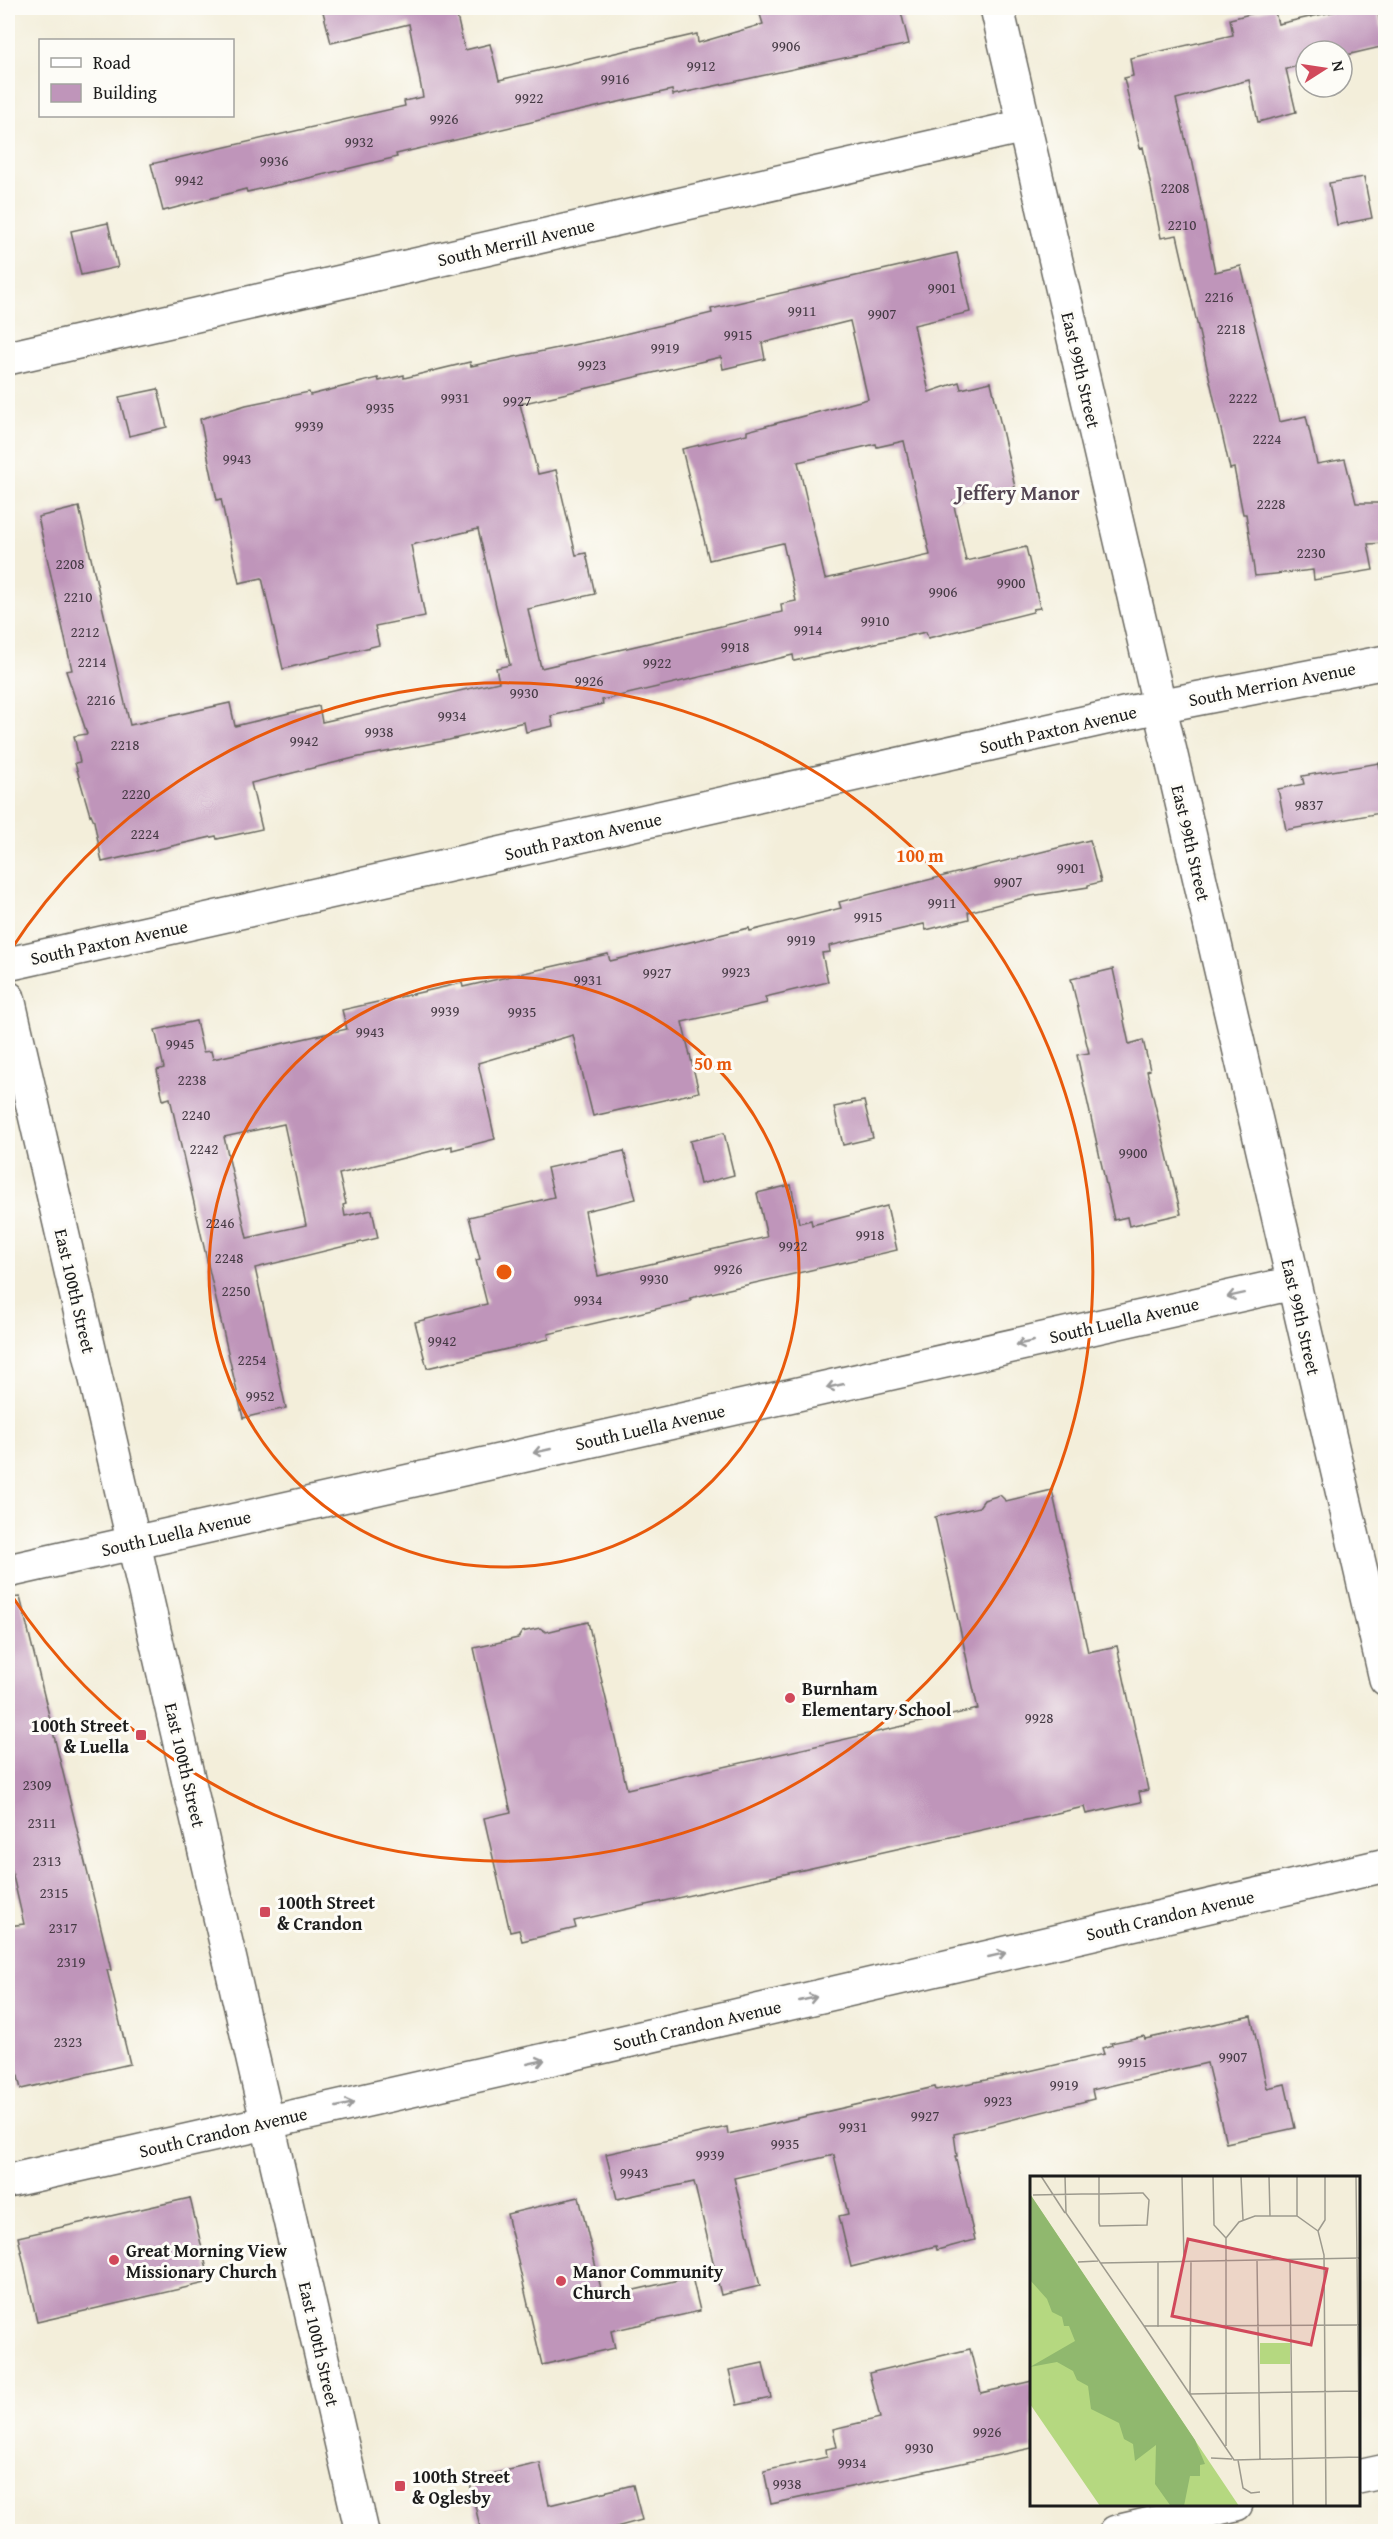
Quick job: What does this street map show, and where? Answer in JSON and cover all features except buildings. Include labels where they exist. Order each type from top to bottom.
[{"type":"street","name":"East 99th Street","points":[[996,8],[1386,1679]]},
{"type":"street","name":"South Merrill Avenue","points":[[8,357],[1024,126]]},
{"type":"street","name":"South Merrion Avenue","points":[[1159,706],[1386,662]]},
{"type":"street","name":"South Paxton Avenue","points":[[8,964],[1159,706]]},
{"type":"street","name":"East 100th Street","points":[[8,998],[362,2532]]},
{"type":"street","name":"South Luella Avenue","points":[[8,1571],[1293,1283]]},
{"type":"street","name":"South Crandon Avenue","points":[[8,2181],[1386,1865]]},
{"type":"street","points":[[1360,2477],[1386,2471]]},
{"type":"street","points":[[1116,2532],[1232,2506]]},
{"type":"place","name":"Burnham Elementary School","points":[[790,1698]]},
{"type":"place","name":"100th Street & Luella","points":[[141,1735]]},
{"type":"place","name":"100th Street & Crandon","points":[[265,1912]]},
{"type":"place","name":"Great Morning View Missionary Church","points":[[114,2260]]},
{"type":"place","name":"Manor Community Church","points":[[561,2281]]},
{"type":"place","name":"100th Street & Oglesby","points":[[400,2486]]},
{"type":"district","name":"Jeffery Manor","points":[[1018,492]]}]
